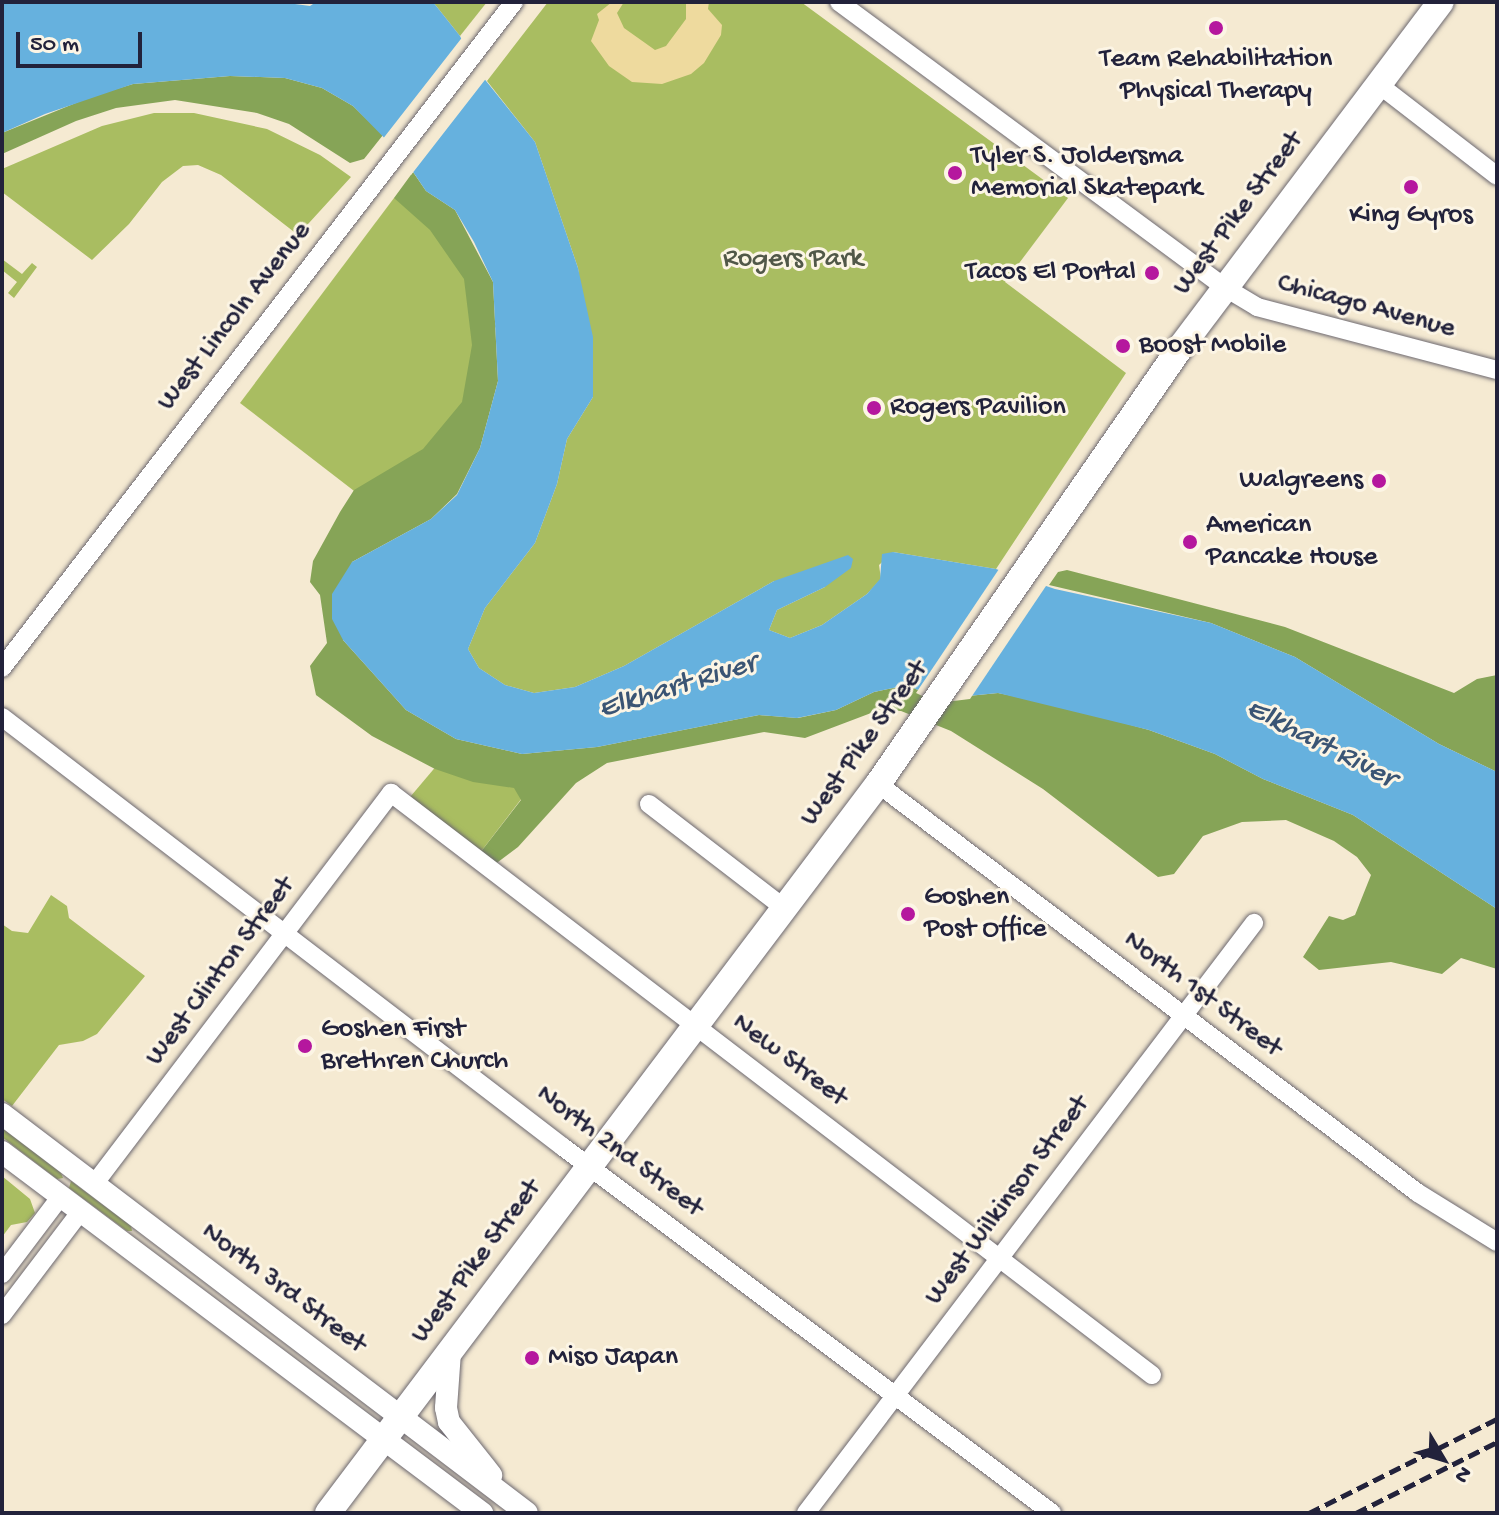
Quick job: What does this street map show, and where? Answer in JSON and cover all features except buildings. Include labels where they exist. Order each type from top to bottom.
[{"type":"highway","name":"West Pike Street","points":[[328,1513],[878,784],[1224,287],[1441,2]]},
{"type":"main road","name":"North 3rd Street","points":[[2,1114],[527,1513]]},
{"type":"main road","points":[[2,1152],[482,1513]]},
{"type":"main road","points":[[450,1352],[446,1408],[449,1422],[508,1498]]},
{"type":"street","name":"West Lincoln Avenue","points":[[2,668],[514,2]]},
{"type":"street","name":"Chicago Avenue","points":[[839,2],[1224,287],[1269,313],[1497,370]]},
{"type":"street","points":[[1378,84],[1497,176]]},
{"type":"street","name":"North 2nd Street","points":[[2,717],[590,1166],[1052,1513]]},
{"type":"street","name":"North 1st Street","points":[[878,784],[1418,1193],[1497,1242]]},
{"type":"street","name":"West Clinton Street","points":[[95,1183],[391,793]]},
{"type":"street","name":"New Street","points":[[391,793],[695,1027],[1001,1256],[1152,1375]]},
{"type":"street","points":[[649,804],[784,908]]},
{"type":"street","name":"West Wilkinson Street","points":[[806,1513],[1254,923]]},
{"type":"street","points":[[2,1274],[61,1196]]},
{"type":"street","points":[[2,1315],[81,1211]]},
{"type":"green space","points":[[433,2],[487,2],[460,36]]},
{"type":"green space","name":"Rogers Park","points":[[548,2],[801,2],[1068,198],[1005,282],[1126,373],[996,569],[893,552],[879,565],[881,579],[867,594],[822,625],[790,638],[769,630],[777,610],[825,587],[774,581],[624,666],[575,687],[534,693],[505,685],[479,668],[468,649],[485,608],[535,543],[557,484],[567,439],[593,397],[578,268],[535,142],[487,81]]},
{"type":"green space","points":[[230,76],[285,78],[322,88],[353,106],[383,135],[364,159],[350,163],[289,124],[257,113],[175,100],[116,108],[76,121],[2,154],[2,133],[93,96],[133,84]]},
{"type":"green space","points":[[154,113],[194,113],[267,129],[320,155],[351,177],[298,235],[221,175],[198,165],[183,166],[162,182],[129,224],[92,260],[2,192],[2,169],[102,126]]},
{"type":"green space","points":[[413,172],[426,191],[455,210],[493,282],[498,381],[480,448],[457,494],[431,519],[352,562],[343,640],[406,710],[456,739],[522,754],[597,747],[759,715],[798,718],[836,710],[874,692],[907,685],[938,699],[998,693],[1062,706],[1149,730],[1215,754],[1263,779],[1353,815],[1497,909],[1497,969],[1461,958],[1442,974],[1391,962],[1319,970],[1303,957],[1329,916],[1343,920],[1355,915],[1371,875],[1357,857],[1334,841],[1286,820],[1242,822],[1203,836],[1174,874],[1158,877],[1043,789],[951,731],[901,711],[879,710],[805,738],[764,732],[607,763],[576,783],[518,847],[490,868],[476,858],[521,800],[514,788],[473,782],[435,769],[372,736],[316,695],[310,666],[327,643],[320,595],[310,582],[313,561],[340,512],[354,490],[423,449],[462,402],[472,345],[464,279],[430,230],[394,198]]},
{"type":"green space","points":[[426,191],[496,326],[406,531],[240,403],[394,198]]},
{"type":"green space","points":[[2,259],[22,274],[32,263],[37,267],[14,298],[8,293],[17,282],[2,270]]},
{"type":"green space","points":[[1067,570],[1285,627],[1454,693],[1477,679],[1497,675],[1497,772],[1439,744],[1295,657],[1211,623],[1049,585],[1058,572]]},
{"type":"green space","points":[[558,751],[476,858],[405,803],[438,764]]},
{"type":"green space","points":[[51,895],[67,906],[69,918],[145,976],[97,1034],[83,1041],[59,1045],[12,1106],[2,1099],[2,924],[12,931],[28,933]]},
{"type":"green space","points":[[2,1128],[61,1173],[63,1178],[57,1179],[2,1137]]},
{"type":"green space","points":[[2,1176],[30,1199],[35,1213],[27,1222],[11,1225],[2,1237]]},
{"type":"green space","points":[[71,1181],[131,1226],[132,1231],[127,1231],[69,1188]]},
{"type":"sand","points":[[612,2],[624,2],[617,13],[624,28],[655,50],[666,46],[686,19],[686,2],[709,2],[708,9],[722,25],[721,35],[704,63],[691,74],[662,84],[632,82],[609,66],[591,41],[599,20],[597,14]]},
{"type":"water","name":"Elkhart River","points":[[2,2],[280,2],[310,6],[316,2],[433,2],[460,36],[474,66],[535,142],[578,268],[593,337],[593,397],[567,439],[557,484],[535,543],[485,608],[468,649],[479,668],[505,685],[534,693],[575,687],[624,666],[774,581],[848,555],[853,559],[851,568],[825,587],[777,610],[769,630],[790,638],[822,625],[867,594],[880,579],[882,554],[893,552],[996,569],[1055,589],[1211,623],[1295,657],[1439,744],[1497,772],[1497,909],[1353,815],[1263,779],[1215,754],[1149,730],[998,693],[938,699],[907,685],[874,692],[836,710],[797,718],[759,715],[597,747],[522,754],[456,739],[406,710],[343,640],[332,619],[332,594],[352,562],[431,519],[457,495],[480,448],[498,381],[493,282],[474,242],[455,210],[426,191],[403,157],[353,106],[322,88],[285,78],[230,76],[133,84],[45,114],[2,133]]},
{"type":"pier","points":[[464,35],[478,64],[488,76],[411,175],[382,140]]},
{"type":"pier","points":[[1001,566],[1048,583],[970,699],[937,703],[916,693]]},
{"type":"railway","points":[[1309,1513],[1497,1419]]},
{"type":"railway","points":[[1356,1513],[1497,1442]]},
{"type":"place","name":"Team Rehabilitation Physical Therapy","points":[[1216,28]]},
{"type":"place","name":"Tyler S. Joldersma Memorial Skatepark","points":[[955,173]]},
{"type":"place","name":"King Gyros","points":[[1411,187]]},
{"type":"place","name":"Tacos El Portal","points":[[1152,273]]},
{"type":"place","name":"Boost Mobile","points":[[1123,346]]},
{"type":"place","name":"Rogers Pavilion","points":[[874,408]]},
{"type":"place","name":"Walgreens","points":[[1379,481]]},
{"type":"place","name":"American Pancake House","points":[[1190,542]]},
{"type":"place","name":"Goshen Post Office","points":[[908,914]]},
{"type":"place","name":"Goshen First Brethren Church","points":[[305,1046]]},
{"type":"place","name":"Miso Japan","points":[[532,1358]]}]
